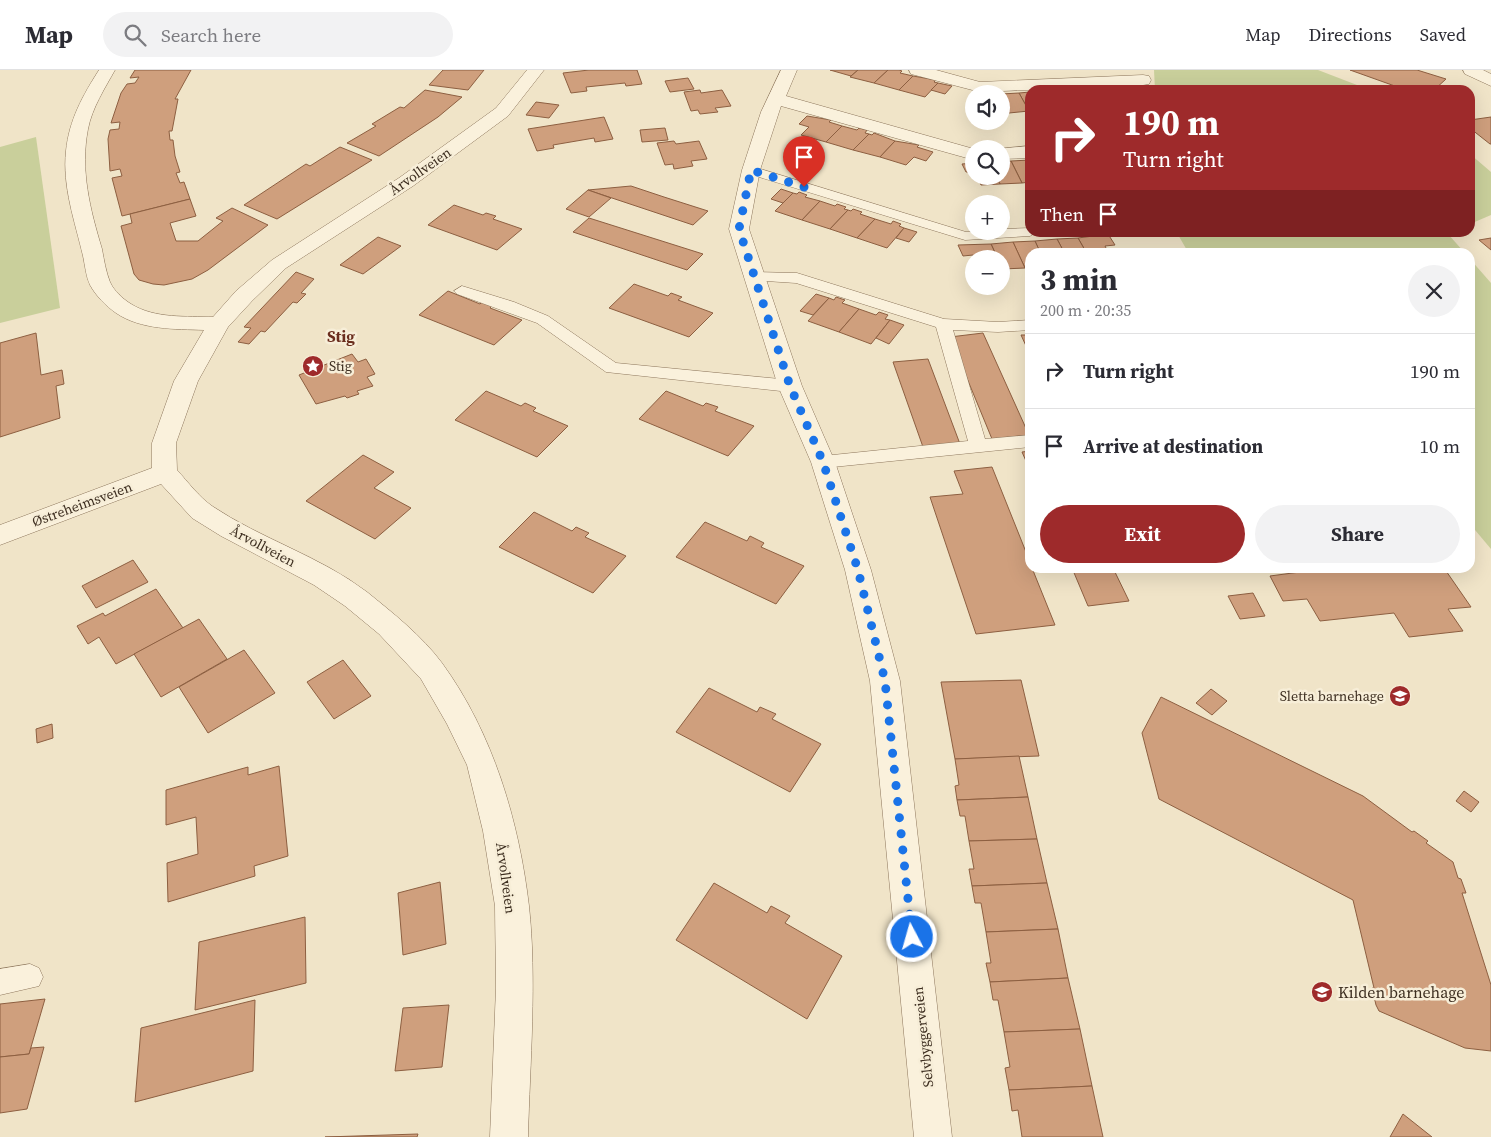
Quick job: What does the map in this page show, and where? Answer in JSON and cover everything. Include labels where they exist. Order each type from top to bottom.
[{"type":"street","points":[[108,70],[90,101],[80,126],[74,154],[75,182],[100,284],[109,298],[122,309],[142,318],[164,322],[219,324]]},
{"type":"street","name":"Årvollveien","points":[[509,1137],[514,988],[512,906],[499,832],[482,765],[458,716],[431,672],[389,626],[355,598],[324,578],[230,529],[201,511],[165,474],[164,443],[186,381],[219,324],[244,296],[279,264],[406,182],[502,112],[536,70]]},
{"type":"street","name":"Selvbyggerveien","points":[[790,70],[776,99],[751,170],[739,229],[790,386],[823,462],[858,570],[885,681],[933,1137]]},
{"type":"street","points":[[917,70],[980,87],[1025,85]]},
{"type":"street","points":[[1472,70],[1491,81]]},
{"type":"street","points":[[1027,85],[1143,80]]},
{"type":"street","points":[[776,99],[965,152]]},
{"type":"street","points":[[1010,153],[1025,152]]},
{"type":"street","name":"Østreheimsveien","points":[[0,535],[165,474]]},
{"type":"lane","points":[[751,170],[965,236],[1025,232]]},
{"type":"lane","points":[[755,277],[797,278],[943,324],[998,327],[1025,325]]},
{"type":"lane","points":[[462,291],[536,317],[553,325],[612,368],[790,386]]},
{"type":"lane","points":[[943,324],[978,446]]},
{"type":"lane","points":[[823,462],[1025,441]]},
{"type":"lane","points":[[0,982],[30,977]]},
{"type":"green space","points":[[1154,70],[1318,70],[1357,85],[1155,85]]},
{"type":"green space","points":[[36,137],[60,308],[0,323],[0,147]]},
{"type":"green space","points":[[1475,158],[1491,172],[1491,215],[1475,222]]},
{"type":"green space","points":[[1179,237],[1451,237],[1460,248],[1186,248]]},
{"type":"green space","points":[[1475,265],[1491,283],[1491,549],[1475,530]]},
{"type":"building","points":[[135,70],[191,70],[175,99],[178,99],[172,131],[169,131],[170,140],[173,140],[180,172],[176,173],[180,183],[184,182],[190,199],[122,216],[112,178],[122,176],[120,169],[110,171],[108,139],[110,130],[119,129],[120,122],[111,123],[121,93],[127,84],[135,83],[139,77],[130,78]]},
{"type":"building","points":[[443,70],[484,70],[468,90],[429,85]]},
{"type":"building","points":[[589,70],[637,70],[642,84],[626,86],[625,83],[586,87],[587,91],[571,93],[563,73]]},
{"type":"building","points":[[830,70],[858,70],[851,76]]},
{"type":"building","points":[[858,70],[888,70],[874,83],[850,77]]},
{"type":"building","points":[[888,70],[899,70],[902,71],[900,73],[913,76],[899,90],[874,83]]},
{"type":"building","points":[[1350,70],[1417,70],[1446,79],[1439,85],[1392,85]]},
{"type":"building","points":[[913,76],[936,80],[934,82],[938,83],[925,97],[899,90]]},
{"type":"building","points":[[688,78],[694,89],[670,92],[665,81]]},
{"type":"building","points":[[938,83],[952,86],[945,94],[931,90]]},
{"type":"building","points":[[425,90],[462,97],[438,117],[379,156],[347,143],[376,126],[372,124],[400,107],[404,108]]},
{"type":"building","points":[[700,90],[701,93],[722,90],[731,106],[715,108],[718,112],[700,114],[698,110],[691,111],[684,92]]},
{"type":"building","points":[[1025,92],[1025,104],[1019,93]]},
{"type":"building","points":[[1019,93],[1025,104],[1025,111],[1010,113],[1010,94]]},
{"type":"building","points":[[536,102],[559,105],[549,118],[526,115]]},
{"type":"building","points":[[807,116],[831,120],[829,122],[842,126],[826,142],[801,135],[809,127],[799,124]]},
{"type":"building","points":[[604,117],[613,139],[595,142],[594,138],[553,145],[554,148],[537,151],[528,129]]},
{"type":"building","points":[[1491,117],[1491,144],[1475,132],[1475,119]]},
{"type":"building","points":[[842,126],[857,130],[859,128],[867,130],[865,133],[869,134],[853,150],[826,142]]},
{"type":"building","points":[[665,128],[668,140],[642,142],[640,130]]},
{"type":"building","points":[[874,133],[895,141],[880,157],[853,150],[869,134],[872,135]]},
{"type":"building","points":[[674,141],[676,144],[699,141],[707,159],[691,161],[693,166],[674,169],[673,164],[665,165],[657,143]]},
{"type":"building","points":[[895,141],[919,145],[917,147],[933,152],[926,161],[914,157],[906,165],[880,157]]},
{"type":"building","points":[[340,147],[372,160],[277,219],[244,205],[306,164],[310,166]]},
{"type":"building","points":[[1025,160],[1025,183],[1022,183],[1011,161]]},
{"type":"building","points":[[1011,161],[1022,183],[1010,184]]},
{"type":"building","points":[[631,186],[708,211],[693,225],[588,190]]},
{"type":"building","points":[[781,189],[793,193],[783,203],[771,199]]},
{"type":"building","points":[[588,190],[611,198],[589,217],[566,209]]},
{"type":"building","points":[[799,192],[807,195],[805,197],[820,201],[802,220],[775,211],[793,193],[797,194]]},
{"type":"building","points":[[190,199],[196,216],[170,223],[176,241],[198,241],[223,221],[216,218],[232,208],[268,225],[208,270],[192,279],[164,285],[139,280],[134,274],[121,226],[132,223],[130,214]]},
{"type":"building","points":[[820,201],[835,206],[837,204],[846,207],[844,209],[848,210],[830,229],[802,220]]},
{"type":"building","points":[[454,205],[483,215],[486,213],[496,216],[493,219],[522,229],[497,250],[428,225]]},
{"type":"building","points":[[853,209],[862,212],[860,214],[875,219],[857,238],[830,229],[848,210],[851,211]]},
{"type":"building","points":[[589,218],[703,254],[687,270],[573,232]]},
{"type":"building","points":[[875,219],[891,224],[893,221],[901,224],[899,226],[904,228],[887,248],[857,238]]},
{"type":"building","points":[[904,228],[917,232],[909,242],[896,238]]},
{"type":"building","points":[[378,237],[401,246],[363,274],[340,265]]},
{"type":"building","points":[[1110,237],[1115,245],[1105,246],[1106,248],[1084,248],[1078,238]]},
{"type":"building","points":[[1078,238],[1084,248],[1062,248],[1057,239]]},
{"type":"building","points":[[1491,238],[1491,250],[1479,240]]},
{"type":"building","points":[[1057,239],[1062,248],[1038,248],[1035,241]]},
{"type":"building","points":[[1035,241],[1038,248],[1025,248],[1025,268],[1013,242]]},
{"type":"building","points":[[1013,242],[1025,268],[1010,269],[1010,250],[994,250],[991,244]]},
{"type":"building","points":[[991,244],[994,250],[965,250],[965,256],[963,256],[958,245]]},
{"type":"building","points":[[296,272],[314,279],[301,293],[306,294],[297,303],[293,302],[265,332],[261,331],[249,344],[238,342],[251,328],[244,327]]},
{"type":"building","points":[[634,284],[668,296],[671,293],[682,297],[678,300],[713,313],[689,337],[609,308]]},
{"type":"building","points":[[448,291],[480,304],[483,301],[493,305],[490,308],[522,320],[494,345],[419,315]]},
{"type":"building","points":[[816,294],[829,298],[813,315],[800,311]]},
{"type":"building","points":[[836,297],[845,300],[842,303],[859,309],[839,332],[808,321],[829,298],[834,300]]},
{"type":"building","points":[[859,309],[876,315],[879,312],[888,315],[885,319],[890,320],[871,344],[839,332]]},
{"type":"building","points":[[890,320],[904,325],[889,344],[876,338]]},
{"type":"building","points":[[36,333],[41,375],[62,370],[64,384],[56,386],[60,418],[0,437],[0,343]]},
{"type":"building","points":[[983,333],[1025,426],[1025,435],[992,439],[950,337]]},
{"type":"building","points":[[1021,335],[1025,335],[1025,344]]},
{"type":"building","points":[[352,354],[358,362],[366,359],[375,374],[367,377],[373,386],[357,391],[359,394],[347,398],[345,396],[316,404],[299,375]]},
{"type":"building","points":[[928,359],[960,444],[923,447],[893,362]]},
{"type":"building","points":[[486,391],[521,406],[525,403],[536,408],[533,411],[568,426],[537,457],[455,420]]},
{"type":"building","points":[[666,391],[703,406],[706,403],[718,407],[715,411],[754,426],[728,456],[639,419]]},
{"type":"building","points":[[363,455],[394,472],[374,488],[411,508],[375,539],[306,501]]},
{"type":"building","points":[[992,467],[1025,550],[1025,573],[1034,573],[1055,625],[976,634],[930,497],[963,494],[954,471]]},
{"type":"building","points":[[534,512],[572,531],[576,527],[589,533],[585,537],[626,556],[593,593],[499,547]]},
{"type":"building","points":[[705,522],[747,541],[750,536],[764,543],[761,547],[804,566],[776,604],[676,557]]},
{"type":"building","points":[[133,560],[148,582],[96,608],[82,586]]},
{"type":"building","points":[[1074,573],[1115,573],[1129,601],[1088,606]]},
{"type":"building","points":[[1292,573],[1447,573],[1471,607],[1448,609],[1463,631],[1409,637],[1394,613],[1320,621],[1307,599],[1283,601],[1270,576]]},
{"type":"building","points":[[156,589],[183,628],[116,664],[99,637],[88,644],[77,626],[103,613],[105,616]]},
{"type":"building","points":[[1253,593],[1265,616],[1240,619],[1228,596]]},
{"type":"building","points":[[199,619],[227,659],[161,697],[134,654]]},
{"type":"building","points":[[244,650],[275,693],[208,733],[179,687]]},
{"type":"building","points":[[343,660],[371,696],[334,719],[307,682]]},
{"type":"building","points":[[1021,680],[1039,756],[955,759],[941,682]]},
{"type":"building","points":[[709,688],[757,712],[760,707],[776,714],[772,719],[821,744],[790,792],[676,732]]},
{"type":"building","points":[[1211,689],[1227,701],[1212,715],[1196,703]]},
{"type":"building","points":[[1161,697],[1363,796],[1412,832],[1414,831],[1428,841],[1426,843],[1453,862],[1458,878],[1461,879],[1466,893],[1462,893],[1491,985],[1491,1051],[1465,1048],[1379,1011],[1372,988],[1374,988],[1353,900],[1159,799],[1142,733]]},
{"type":"building","points":[[52,724],[53,738],[37,743],[36,729]]},
{"type":"building","points":[[1019,756],[1028,797],[957,800],[955,786],[959,785],[955,759]]},
{"type":"building","points":[[279,766],[288,856],[254,866],[255,876],[168,902],[167,863],[198,854],[196,817],[166,825],[166,790],[248,767],[248,775]]},
{"type":"building","points":[[1464,791],[1479,802],[1471,812],[1456,801]]},
{"type":"building","points":[[1028,797],[1037,839],[969,841],[965,816],[960,816],[957,800]]},
{"type":"building","points":[[1037,839],[1047,883],[972,886],[969,869],[974,869],[969,841]]},
{"type":"building","points":[[440,882],[446,944],[403,955],[398,893]]},
{"type":"building","points":[[714,883],[767,913],[771,906],[790,916],[785,923],[842,956],[807,1019],[676,940]]},
{"type":"building","points":[[1047,883],[1058,929],[986,932],[981,903],[975,903],[972,886]]},
{"type":"building","points":[[305,917],[306,983],[195,1010],[199,942]]},
{"type":"building","points":[[1058,929],[1068,978],[990,982],[986,963],[991,963],[986,932]]},
{"type":"building","points":[[1068,978],[1080,1029],[1004,1032],[998,1000],[993,1000],[990,982]]},
{"type":"building","points":[[45,999],[29,1054],[0,1057],[0,1004]]},
{"type":"building","points":[[255,1000],[253,1071],[135,1102],[141,1028]]},
{"type":"building","points":[[449,1005],[442,1067],[395,1071],[403,1008]]},
{"type":"building","points":[[1080,1029],[1092,1086],[1009,1090],[1005,1068],[1010,1067],[1004,1032]]},
{"type":"building","points":[[44,1047],[27,1109],[0,1113],[0,1057],[29,1054],[31,1048]]},
{"type":"building","points":[[1092,1086],[1103,1137],[1022,1137],[1018,1110],[1012,1111],[1009,1090]]},
{"type":"building","points":[[1403,1114],[1432,1137],[1390,1137]]},
{"type":"building","points":[[418,1134],[417,1137],[325,1137]]},
{"type":"place","name":"Stig","points":[[313,366]]},
{"type":"place","name":"Sletta barnehage","points":[[1400,696]]},
{"type":"place","name":"Kilden barnehage","points":[[1322,992]]},
{"type":"district","name":"Stig","points":[[341,336]]},
{"type":"route","points":[[804,187],[751,170],[739,229],[790,386],[823,462],[858,570],[885,681],[912,937]]}]
